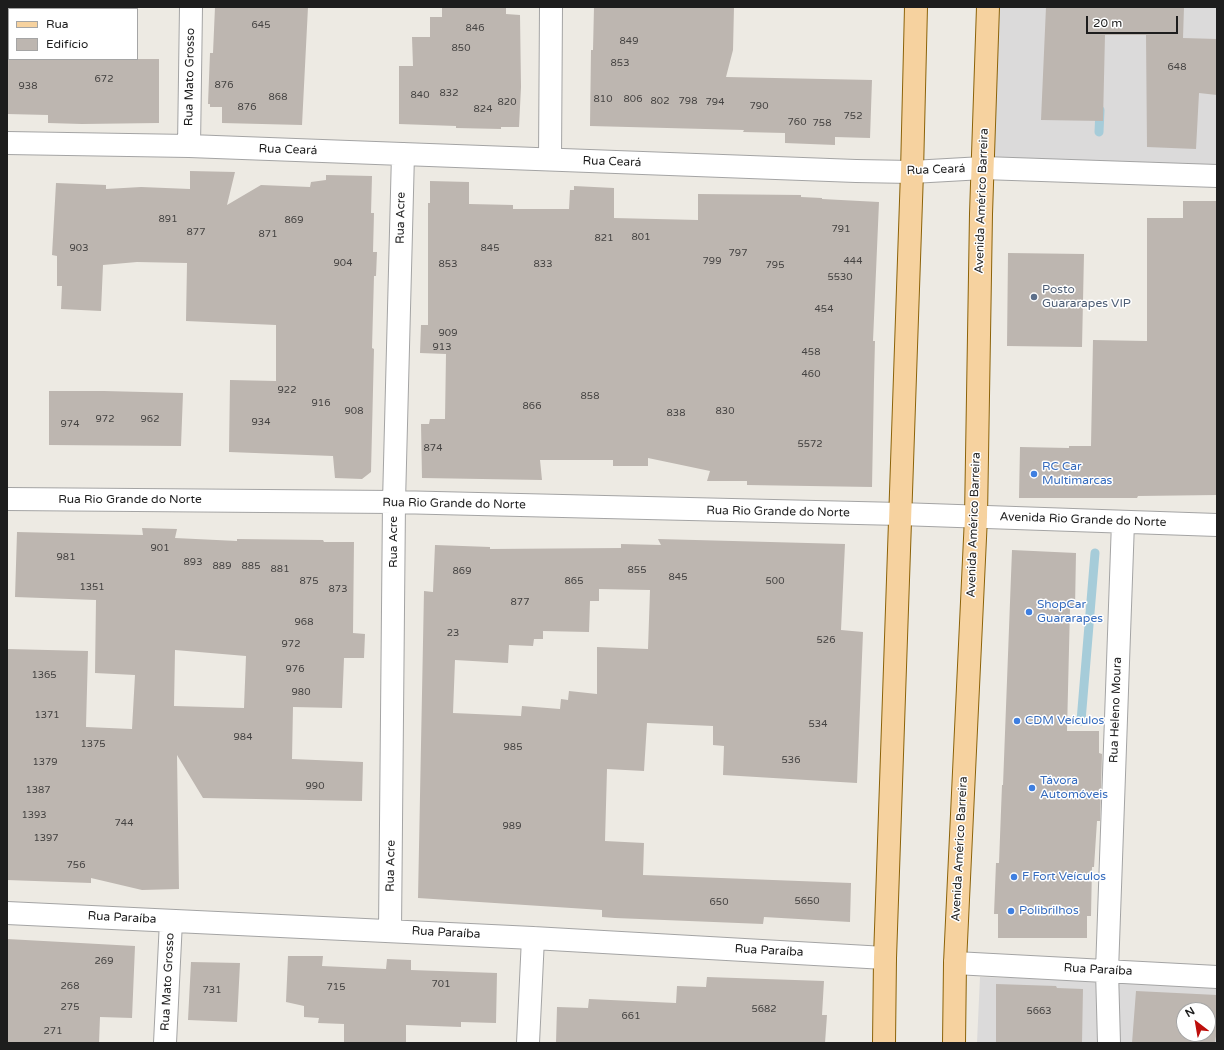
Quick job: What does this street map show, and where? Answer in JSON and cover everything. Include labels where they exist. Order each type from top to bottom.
[{"type":"main road","points":[[884,1043],[885,958],[912,172],[916,7]]},
{"type":"main road","name":"Avenida Américo Barreira","points":[[954,1043],[955,962],[976,517],[981,214],[988,7]]},
{"type":"street","name":"Rua Mato Grosso","points":[[189,146],[191,7]]},
{"type":"street","points":[[550,159],[551,7]]},
{"type":"street","name":"Rua Ceará","points":[[7,143],[189,146],[912,172],[983,168],[1217,176]]},
{"type":"street","name":"Rua Acre","points":[[390,930],[394,502],[403,154]]},
{"type":"street","name":"Rua Rio Grande do Norte","points":[[7,499],[394,502],[900,514]]},
{"type":"street","name":"Avenida Rio Grande do Norte","points":[[900,514],[1217,525]]},
{"type":"street","name":"Rua Heleno Moura","points":[[1109,1043],[1107,971],[1123,522]]},
{"type":"street","name":"Rua Paraíba","points":[[7,913],[390,930],[885,958]]},
{"type":"street","name":"Rua Mato Grosso","points":[[165,1043],[171,920]]},
{"type":"street","points":[[528,1043],[533,938]]},
{"type":"street","name":"Rua Paraíba","points":[[955,962],[1217,977]]},
{"type":"shaded area","points":[[982,7],[1217,7],[1217,183],[979,175]]},
{"type":"shaded area","points":[[980,977],[1217,983],[1217,1043],[977,1043]]},
{"type":"building","points":[[215,7],[308,7],[302,125],[222,123],[222,107],[210,107],[210,104],[208,104],[210,53],[213,53]]},
{"type":"building","points":[[442,7],[506,7],[506,14],[520,15],[521,87],[519,127],[501,127],[501,129],[456,128],[456,126],[399,124],[399,66],[413,66],[412,37],[430,37],[430,17],[442,17]]},
{"type":"building","points":[[594,7],[734,7],[733,50],[726,77],[872,80],[870,138],[835,137],[835,145],[785,143],[785,133],[743,132],[744,130],[590,126],[591,50],[593,50]]},
{"type":"building","points":[[1046,7],[1184,7],[1183,38],[1217,39],[1217,95],[1199,93],[1196,149],[1147,147],[1146,35],[1105,35],[1103,121],[1041,120]]},
{"type":"building","points":[[7,59],[159,59],[159,123],[48,123],[48,115],[7,114]]},
{"type":"building","points":[[190,171],[235,172],[227,205],[261,185],[310,187],[311,182],[326,180],[326,175],[372,176],[371,213],[374,213],[373,252],[377,252],[376,276],[374,276],[372,348],[374,349],[371,472],[362,479],[335,478],[333,456],[229,452],[230,380],[276,381],[276,325],[186,321],[187,263],[137,262],[103,265],[101,311],[61,309],[62,286],[57,286],[57,256],[52,255],[56,183],[106,185],[106,189],[141,187],[190,189]]},
{"type":"building","points":[[430,181],[469,182],[469,204],[513,205],[513,209],[569,209],[570,190],[574,190],[574,186],[614,188],[614,218],[698,220],[698,194],[801,195],[801,197],[822,199],[879,202],[873,341],[875,341],[872,487],[747,485],[747,481],[707,481],[710,471],[648,458],[648,466],[613,466],[613,460],[540,460],[542,480],[422,478],[421,424],[429,424],[430,419],[445,419],[446,354],[420,353],[421,325],[428,325],[428,203],[430,203]]},
{"type":"building","points":[[1183,201],[1217,201],[1217,495],[1138,496],[1137,498],[1019,498],[1020,447],[1069,448],[1069,446],[1091,446],[1093,340],[1147,341],[1147,218],[1183,218]]},
{"type":"building","points":[[1008,253],[1084,254],[1082,347],[1007,346]]},
{"type":"building","points":[[49,391],[183,393],[181,446],[49,445]]},
{"type":"building","points":[[142,528],[177,529],[175,538],[237,541],[237,539],[323,540],[324,542],[354,542],[353,633],[365,634],[364,658],[344,658],[342,708],[293,707],[292,759],[363,762],[362,801],[203,798],[177,755],[179,889],[142,890],[91,878],[91,883],[7,880],[7,649],[88,651],[86,727],[132,729],[135,675],[95,673],[96,600],[15,597],[17,532],[143,535]],"holes":[[[175,650],[246,656],[244,708],[174,706]]]},
{"type":"building","points":[[658,539],[845,544],[841,630],[863,632],[857,783],[723,775],[724,746],[713,745],[713,726],[647,723],[644,771],[607,769],[605,841],[644,843],[643,875],[851,883],[850,922],[764,917],[763,924],[615,918],[602,917],[602,910],[418,898],[424,591],[433,592],[435,545],[490,547],[490,549],[621,548],[621,544],[661,545]],"holes":[[[599,589],[650,590],[648,649],[597,647],[597,694],[569,691],[568,700],[561,699],[560,709],[522,706],[521,716],[453,713],[455,660],[508,663],[509,645],[533,646],[534,639],[543,639],[543,631],[589,632],[590,601],[599,601]]]},
{"type":"building","points":[[1012,550],[1076,553],[1075,608],[1070,608],[1067,731],[1099,731],[1099,753],[1102,754],[1100,821],[1097,821],[1094,867],[1092,867],[1091,916],[1087,916],[1087,938],[998,938],[998,914],[994,914],[996,863],[999,863],[1003,785]]},
{"type":"building","points":[[7,939],[135,946],[132,1018],[100,1017],[99,1043],[7,1043]]},
{"type":"building","points":[[288,956],[323,956],[322,966],[386,969],[387,959],[411,960],[411,970],[497,973],[496,1023],[461,1022],[461,1027],[406,1025],[406,1043],[344,1043],[344,1024],[318,1023],[319,1018],[304,1017],[304,1006],[286,1002]]},
{"type":"building","points":[[191,962],[240,963],[237,1022],[188,1020]]},
{"type":"building","points":[[707,977],[824,981],[822,1015],[827,1015],[825,1043],[556,1043],[557,1007],[588,1008],[589,999],[676,1003],[677,986],[706,987]]},
{"type":"building","points":[[996,984],[1056,986],[1057,988],[1083,989],[1082,1043],[996,1043]]},
{"type":"building","points":[[1136,991],[1217,995],[1216,1036],[1216,1002],[1176,1002],[1176,1042],[1215,1043],[1132,1043]]},
{"type":"waterway","points":[[1099,132],[1100,110]]},
{"type":"waterway","points":[[1081,721],[1095,553]]},
{"type":"place","name":"Posto Guararapes VIP","points":[[1034,297]]},
{"type":"place","name":"RC Car Multimarcas","points":[[1034,474]]},
{"type":"place","name":"ShopCar Guararapes","points":[[1029,612]]},
{"type":"place","name":"CDM Veículos","points":[[1017,721]]},
{"type":"place","name":"Távora Automóveis","points":[[1032,788]]},
{"type":"place","name":"F Fort Veículos","points":[[1014,877]]},
{"type":"place","name":"Polibrilhos","points":[[1011,911]]}]
